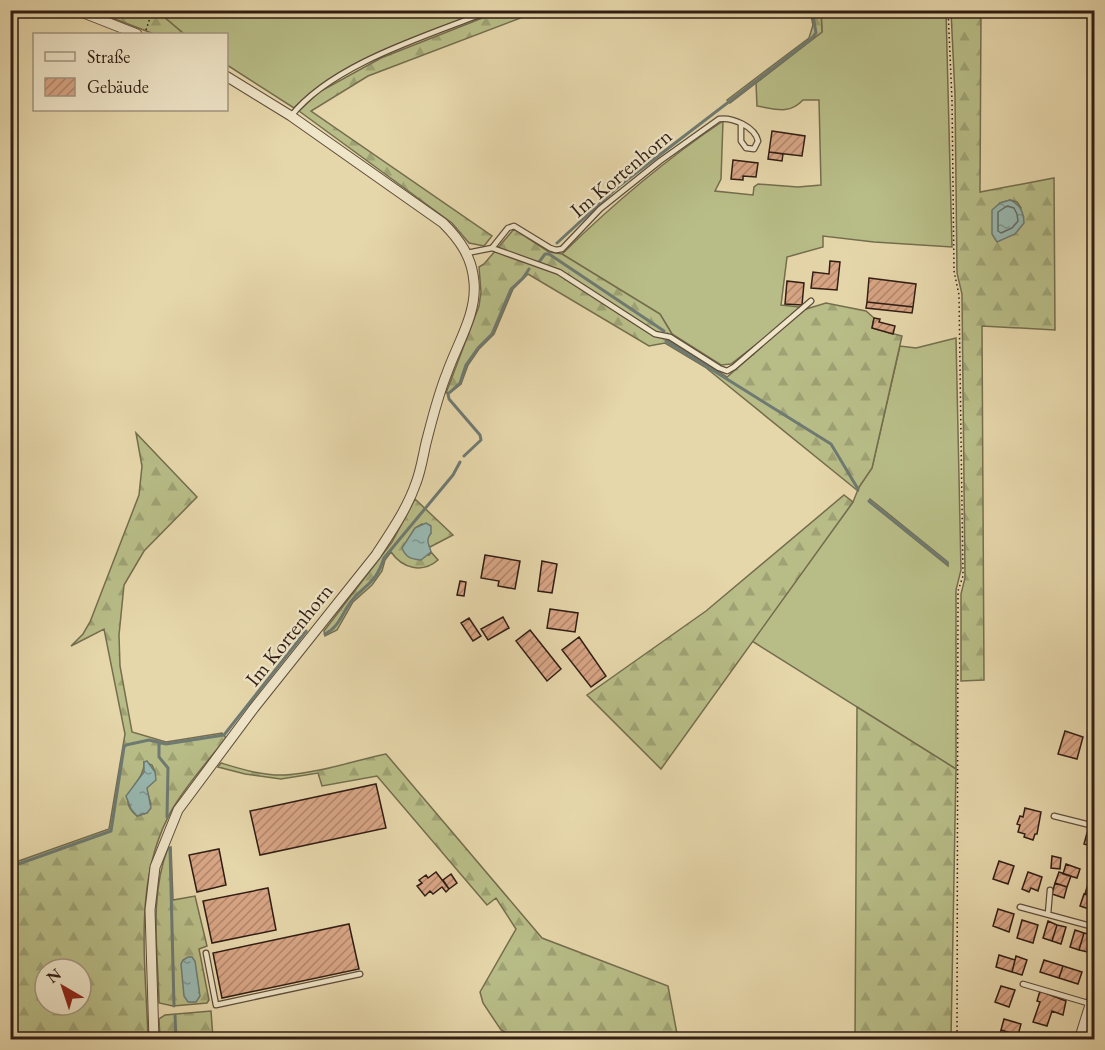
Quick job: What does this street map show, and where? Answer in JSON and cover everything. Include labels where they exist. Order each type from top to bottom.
[{"type":"street","points":[[76,10],[134,33]]},
{"type":"street","name":"Im Kortenhorn","points":[[154,1040],[150,910],[155,867],[178,810],[254,708],[376,555],[405,507],[416,482],[446,374],[470,316],[474,300],[472,267],[467,253],[456,236],[442,223],[291,116],[228,76]]},
{"type":"street","points":[[1079,1040],[1095,992]]},
{"type":"lane","points":[[291,116],[302,102],[318,89],[358,65],[492,10]]},
{"type":"lane","name":"Im Kortenhorn","points":[[492,248],[508,228],[514,225],[550,248],[562,249],[600,209],[719,118],[727,117],[741,124]]},
{"type":"lane","points":[[741,124],[752,129],[757,135],[758,141],[754,149],[742,145],[741,124]]},
{"type":"lane","points":[[467,253],[492,248],[559,272],[655,334],[670,337],[719,368],[727,370],[734,368],[811,301]]},
{"type":"lane","points":[[1054,816],[1095,826]]},
{"type":"lane","points":[[1048,914],[1050,890]]},
{"type":"lane","points":[[1020,907],[1095,927]]},
{"type":"lane","points":[[206,953],[216,1005],[360,974]]},
{"type":"lane","points":[[1023,984],[1090,1004]]},
{"type":"path","points":[[144,33],[149,22],[150,10]]},
{"type":"path","points":[[948,10],[954,271],[959,295],[963,576],[958,591],[957,1040]]},
{"type":"green space","points":[[94,11],[157,11],[183,33],[151,33]]},
{"type":"green space","points":[[157,11],[484,11],[409,39],[359,61],[314,90],[294,108],[228,66],[228,33],[183,33]]},
{"type":"green space","points":[[500,11],[539,11],[368,76],[311,111],[492,236],[484,246],[469,243],[452,223],[299,111],[319,92],[381,58]]},
{"type":"green space","points":[[810,11],[821,11],[822,32],[730,103],[727,100],[809,38],[813,25]]},
{"type":"green space","points":[[821,11],[946,11],[952,247],[823,236],[823,247],[787,257],[781,305],[800,307],[784,323],[731,364],[721,365],[672,334],[660,314],[562,254],[640,184],[680,151],[723,121],[721,179],[715,191],[753,195],[754,187],[758,184],[798,187],[821,185],[819,100],[803,100],[798,105],[787,109],[757,106],[756,83],[822,32]]},
{"type":"green space","points":[[951,11],[981,11],[980,192],[1054,178],[1055,330],[982,326],[984,680],[961,681],[961,594],[965,578],[962,294],[957,273],[955,95]],"holes":[[[1010,200],[1017,202],[1021,208],[1015,234],[1009,236],[1000,203]]]},
{"type":"green space","points":[[514,229],[549,252],[562,254],[660,314],[672,334],[668,340],[727,377],[803,310],[826,303],[866,311],[874,318],[872,328],[902,336],[872,468],[858,491],[705,367],[665,343],[649,346],[528,274],[513,289],[494,334],[479,349],[468,365],[461,384],[446,393],[479,306],[481,292],[479,267]]},
{"type":"green space","points":[[956,338],[961,570],[956,590],[956,769],[752,641],[853,502],[859,487],[872,468],[900,346],[916,348]],"holes":[[[870,499],[948,562],[948,566],[869,502]]]},
{"type":"green space","points":[[136,433],[197,497],[144,551],[124,585],[119,635],[120,666],[132,732],[166,742],[222,733],[226,738],[173,808],[160,835],[152,863],[144,921],[148,1039],[11,1039],[10,864],[109,829],[125,734],[104,629],[71,646],[83,634],[90,622],[139,495],[142,466]],"holes":[[[144,762],[152,765],[155,780],[146,788],[151,804],[147,813],[137,816],[130,809],[129,795],[140,776]]]},
{"type":"green space","points":[[844,495],[853,502],[661,769],[587,695],[706,611]]},
{"type":"green space","points":[[415,499],[453,535],[430,547],[427,544],[427,538],[431,533],[422,524],[415,528],[403,547],[429,555],[431,552],[438,560],[425,567],[413,567],[401,562],[391,552],[385,560],[382,571],[372,585],[353,602],[337,630],[325,636],[324,631],[392,542]]},
{"type":"green space","points":[[857,707],[956,769],[951,1039],[855,1039]]},
{"type":"green space","points":[[386,754],[542,938],[668,986],[678,1039],[518,1039],[501,1030],[483,1003],[480,992],[516,929],[496,898],[487,905],[377,776],[322,786],[318,773],[281,779],[245,774],[218,767],[221,763],[260,773],[298,774]]},
{"type":"green space","points":[[171,847],[173,900],[195,896],[207,946],[199,949],[209,1000],[207,1003],[173,1006],[159,1003],[156,944],[158,885],[168,848]]},
{"type":"green space","points":[[211,1011],[213,1039],[160,1039],[159,1019],[165,1015]]},
{"type":"water","points":[[1010,200],[1021,209],[1024,223],[1015,234],[997,242],[992,234],[992,210],[1000,203]]},
{"type":"water","points":[[426,523],[431,526],[428,540],[431,552],[421,560],[409,557],[402,548],[415,528]]},
{"type":"water","points":[[147,761],[155,772],[156,780],[147,788],[151,808],[147,813],[137,816],[131,809],[126,796],[144,772],[144,762]]},
{"type":"water","points":[[188,957],[192,957],[195,961],[200,996],[196,1002],[188,1002],[184,996],[181,964]]},
{"type":"building","points":[[772,131],[805,136],[802,156],[769,152]]},
{"type":"building","points":[[769,152],[783,154],[782,161],[768,159]]},
{"type":"building","points":[[733,160],[758,163],[756,177],[743,176],[743,180],[731,179]]},
{"type":"building","points":[[830,261],[840,262],[837,290],[811,288],[813,272],[829,274]]},
{"type":"building","points":[[869,278],[916,284],[913,307],[867,302]]},
{"type":"building","points":[[787,281],[804,283],[802,305],[785,304]]},
{"type":"building","points":[[867,302],[913,307],[912,313],[866,308]]},
{"type":"building","points":[[874,318],[880,319],[879,322],[895,326],[893,334],[872,328]]},
{"type":"building","points":[[485,555],[520,561],[515,589],[498,586],[499,581],[481,578]]},
{"type":"building","points":[[542,561],[557,564],[552,593],[538,591]]},
{"type":"building","points":[[460,581],[466,582],[464,596],[457,595]]},
{"type":"building","points":[[550,609],[578,613],[575,632],[547,628]]},
{"type":"building","points":[[503,617],[509,628],[488,640],[481,629]]},
{"type":"building","points":[[469,618],[481,636],[473,641],[461,623]]},
{"type":"building","points":[[530,630],[561,669],[547,681],[516,641]]},
{"type":"building","points":[[579,637],[606,676],[591,687],[562,650]]},
{"type":"building","points":[[1065,731],[1083,737],[1077,759],[1058,754]]},
{"type":"building","points":[[376,784],[386,828],[260,855],[250,811]]},
{"type":"building","points":[[1025,808],[1041,812],[1037,834],[1033,840],[1018,832],[1020,825],[1017,824],[1020,816],[1023,817]]},
{"type":"building","points":[[1087,833],[1094,836],[1094,847],[1084,844]]},
{"type":"building","points":[[219,849],[226,885],[197,892],[189,855]]},
{"type":"building","points":[[1052,856],[1061,858],[1060,869],[1051,868]]},
{"type":"building","points":[[999,861],[1014,866],[1008,884],[993,879]]},
{"type":"building","points":[[1066,864],[1080,869],[1077,878],[1063,874]]},
{"type":"building","points":[[436,872],[449,889],[446,892],[442,887],[433,894],[430,891],[425,896],[417,886],[422,883],[419,880],[426,875],[428,878]]},
{"type":"building","points":[[1028,872],[1042,877],[1038,891],[1031,888],[1029,892],[1022,889]]},
{"type":"building","points":[[1059,872],[1071,876],[1067,887],[1055,883]]},
{"type":"building","points":[[451,874],[457,883],[449,889],[443,880]]},
{"type":"building","points":[[1090,877],[1094,879],[1094,897],[1085,894]]},
{"type":"building","points":[[1055,883],[1067,887],[1064,898],[1052,894]]},
{"type":"building","points":[[268,888],[276,930],[212,943],[203,901]]},
{"type":"building","points":[[1084,894],[1093,896],[1089,909],[1080,906]]},
{"type":"building","points":[[998,909],[1014,914],[1009,932],[993,926]]},
{"type":"building","points":[[1022,920],[1038,925],[1033,943],[1017,938]]},
{"type":"building","points":[[1048,921],[1057,925],[1052,941],[1043,938]]},
{"type":"building","points":[[349,924],[359,969],[222,998],[213,953]]},
{"type":"building","points":[[1057,925],[1066,927],[1061,944],[1052,941]]},
{"type":"building","points":[[1075,930],[1084,933],[1079,950],[1070,947]]},
{"type":"building","points":[[1084,933],[1093,935],[1088,952],[1079,950]]},
{"type":"building","points":[[999,955],[1015,960],[1012,972],[996,967]]},
{"type":"building","points":[[1016,956],[1027,960],[1022,975],[1012,972]]},
{"type":"building","points":[[1044,960],[1063,966],[1059,978],[1040,972]]},
{"type":"building","points":[[1063,966],[1082,972],[1078,984],[1059,978]]},
{"type":"building","points":[[1001,986],[1015,990],[1009,1007],[995,1002]]},
{"type":"building","points":[[1040,991],[1066,1001],[1063,1015],[1052,1011],[1047,1026],[1033,1022],[1040,1002],[1037,1001]]},
{"type":"building","points":[[1004,1019],[1021,1024],[1018,1035],[1001,1030]]},
{"type":"building","points":[[1001,1030],[1018,1035],[1017,1040],[998,1040]]},
{"type":"waterway","points":[[557,243],[619,186],[811,39],[816,33],[812,10]]},
{"type":"waterway","points":[[539,262],[545,254],[549,254],[664,331]]},
{"type":"waterway","points":[[464,456],[481,440],[480,435],[449,399],[448,394],[460,383],[466,365],[492,334],[511,289],[529,269]]},
{"type":"waterway","points":[[666,341],[831,444],[858,489]]},
{"type":"waterway","points":[[325,634],[338,623],[353,599],[372,581],[384,558],[453,475],[460,462]]},
{"type":"waterway","points":[[869,501],[947,563]]},
{"type":"waterway","points":[[10,867],[111,831],[124,747],[149,740],[166,744],[224,735],[306,631]]},
{"type":"waterway","points":[[159,743],[159,757],[168,768],[167,817]]},
{"type":"waterway","points":[[170,848],[174,1006]]},
{"type":"waterway","points":[[175,1015],[176,1040]]}]
